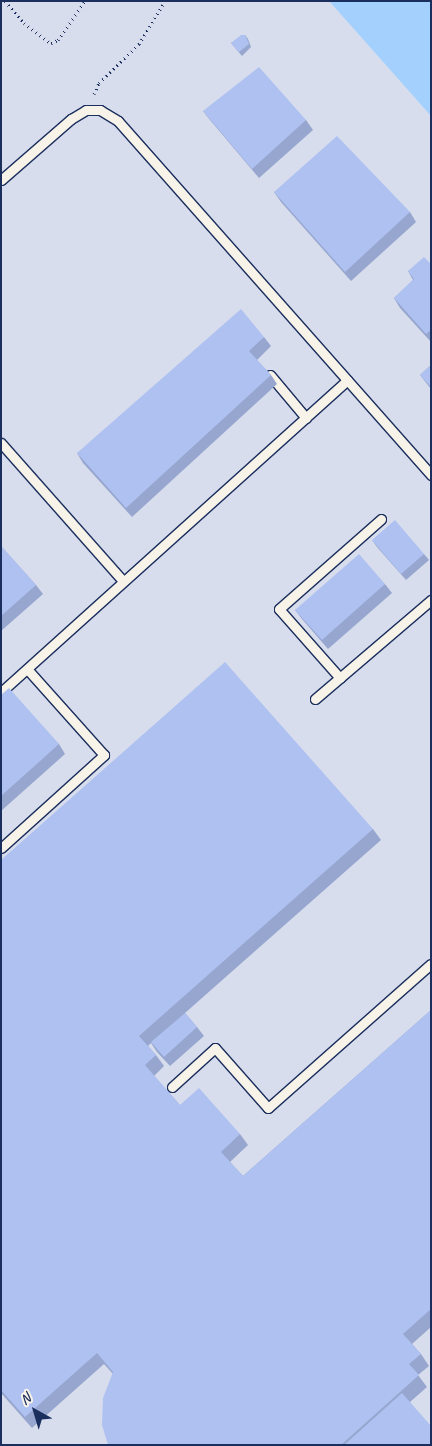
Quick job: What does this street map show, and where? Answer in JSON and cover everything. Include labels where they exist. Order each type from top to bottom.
[{"type":"lane","points":[[1,180],[71,119],[86,110],[100,110],[118,121],[431,475]]},
{"type":"lane","points":[[270,375],[306,418]]},
{"type":"lane","points":[[1,692],[347,380]]},
{"type":"lane","points":[[1,443],[123,581]]},
{"type":"lane","points":[[340,678],[279,609],[381,519]]},
{"type":"lane","points":[[315,699],[431,600]]},
{"type":"lane","points":[[1,848],[104,755],[27,669]]},
{"type":"lane","points":[[172,1086],[215,1048],[268,1108],[431,964]]},
{"type":"path","points":[[5,1],[24,23],[50,42],[58,40],[85,1]]},
{"type":"path","points":[[86,110],[99,83],[139,44],[165,1]]},
{"type":"shaded area","points":[[1,1],[329,1],[431,116],[431,1445],[1,1445]]},
{"type":"water","points":[[329,1],[431,1],[431,116]]},
{"type":"building","points":[[241,35],[245,35],[249,44],[239,52],[231,43]]},
{"type":"building","points":[[259,67],[306,120],[252,169],[203,111]]},
{"type":"building","points":[[337,136],[410,212],[345,272],[274,192]]},
{"type":"building","points":[[424,257],[431,264],[431,330],[426,334],[394,298],[414,279],[408,271]]},
{"type":"building","points":[[241,309],[264,337],[249,351],[271,375],[126,508],[77,453]]},
{"type":"building","points":[[431,365],[431,387],[420,375]]},
{"type":"building","points":[[395,520],[424,554],[401,574],[372,540]]},
{"type":"building","points":[[1,546],[36,585],[1,616]]},
{"type":"building","points":[[359,554],[385,584],[322,640],[295,610]]},
{"type":"building","points":[[225,662],[373,829],[139,1036],[156,1055],[145,1065],[180,1105],[199,1088],[240,1134],[221,1152],[243,1176],[431,1010],[431,1309],[403,1334],[421,1354],[409,1364],[419,1375],[341,1445],[108,1445],[102,1425],[103,1398],[113,1372],[97,1353],[25,1417],[1,1390],[1,860]]},
{"type":"building","points":[[9,688],[59,744],[1,796],[1,695]]},
{"type":"building","points":[[185,1013],[197,1027],[164,1057],[151,1042]]},
{"type":"building","points":[[402,1393],[431,1426],[431,1445],[344,1445]]}]
